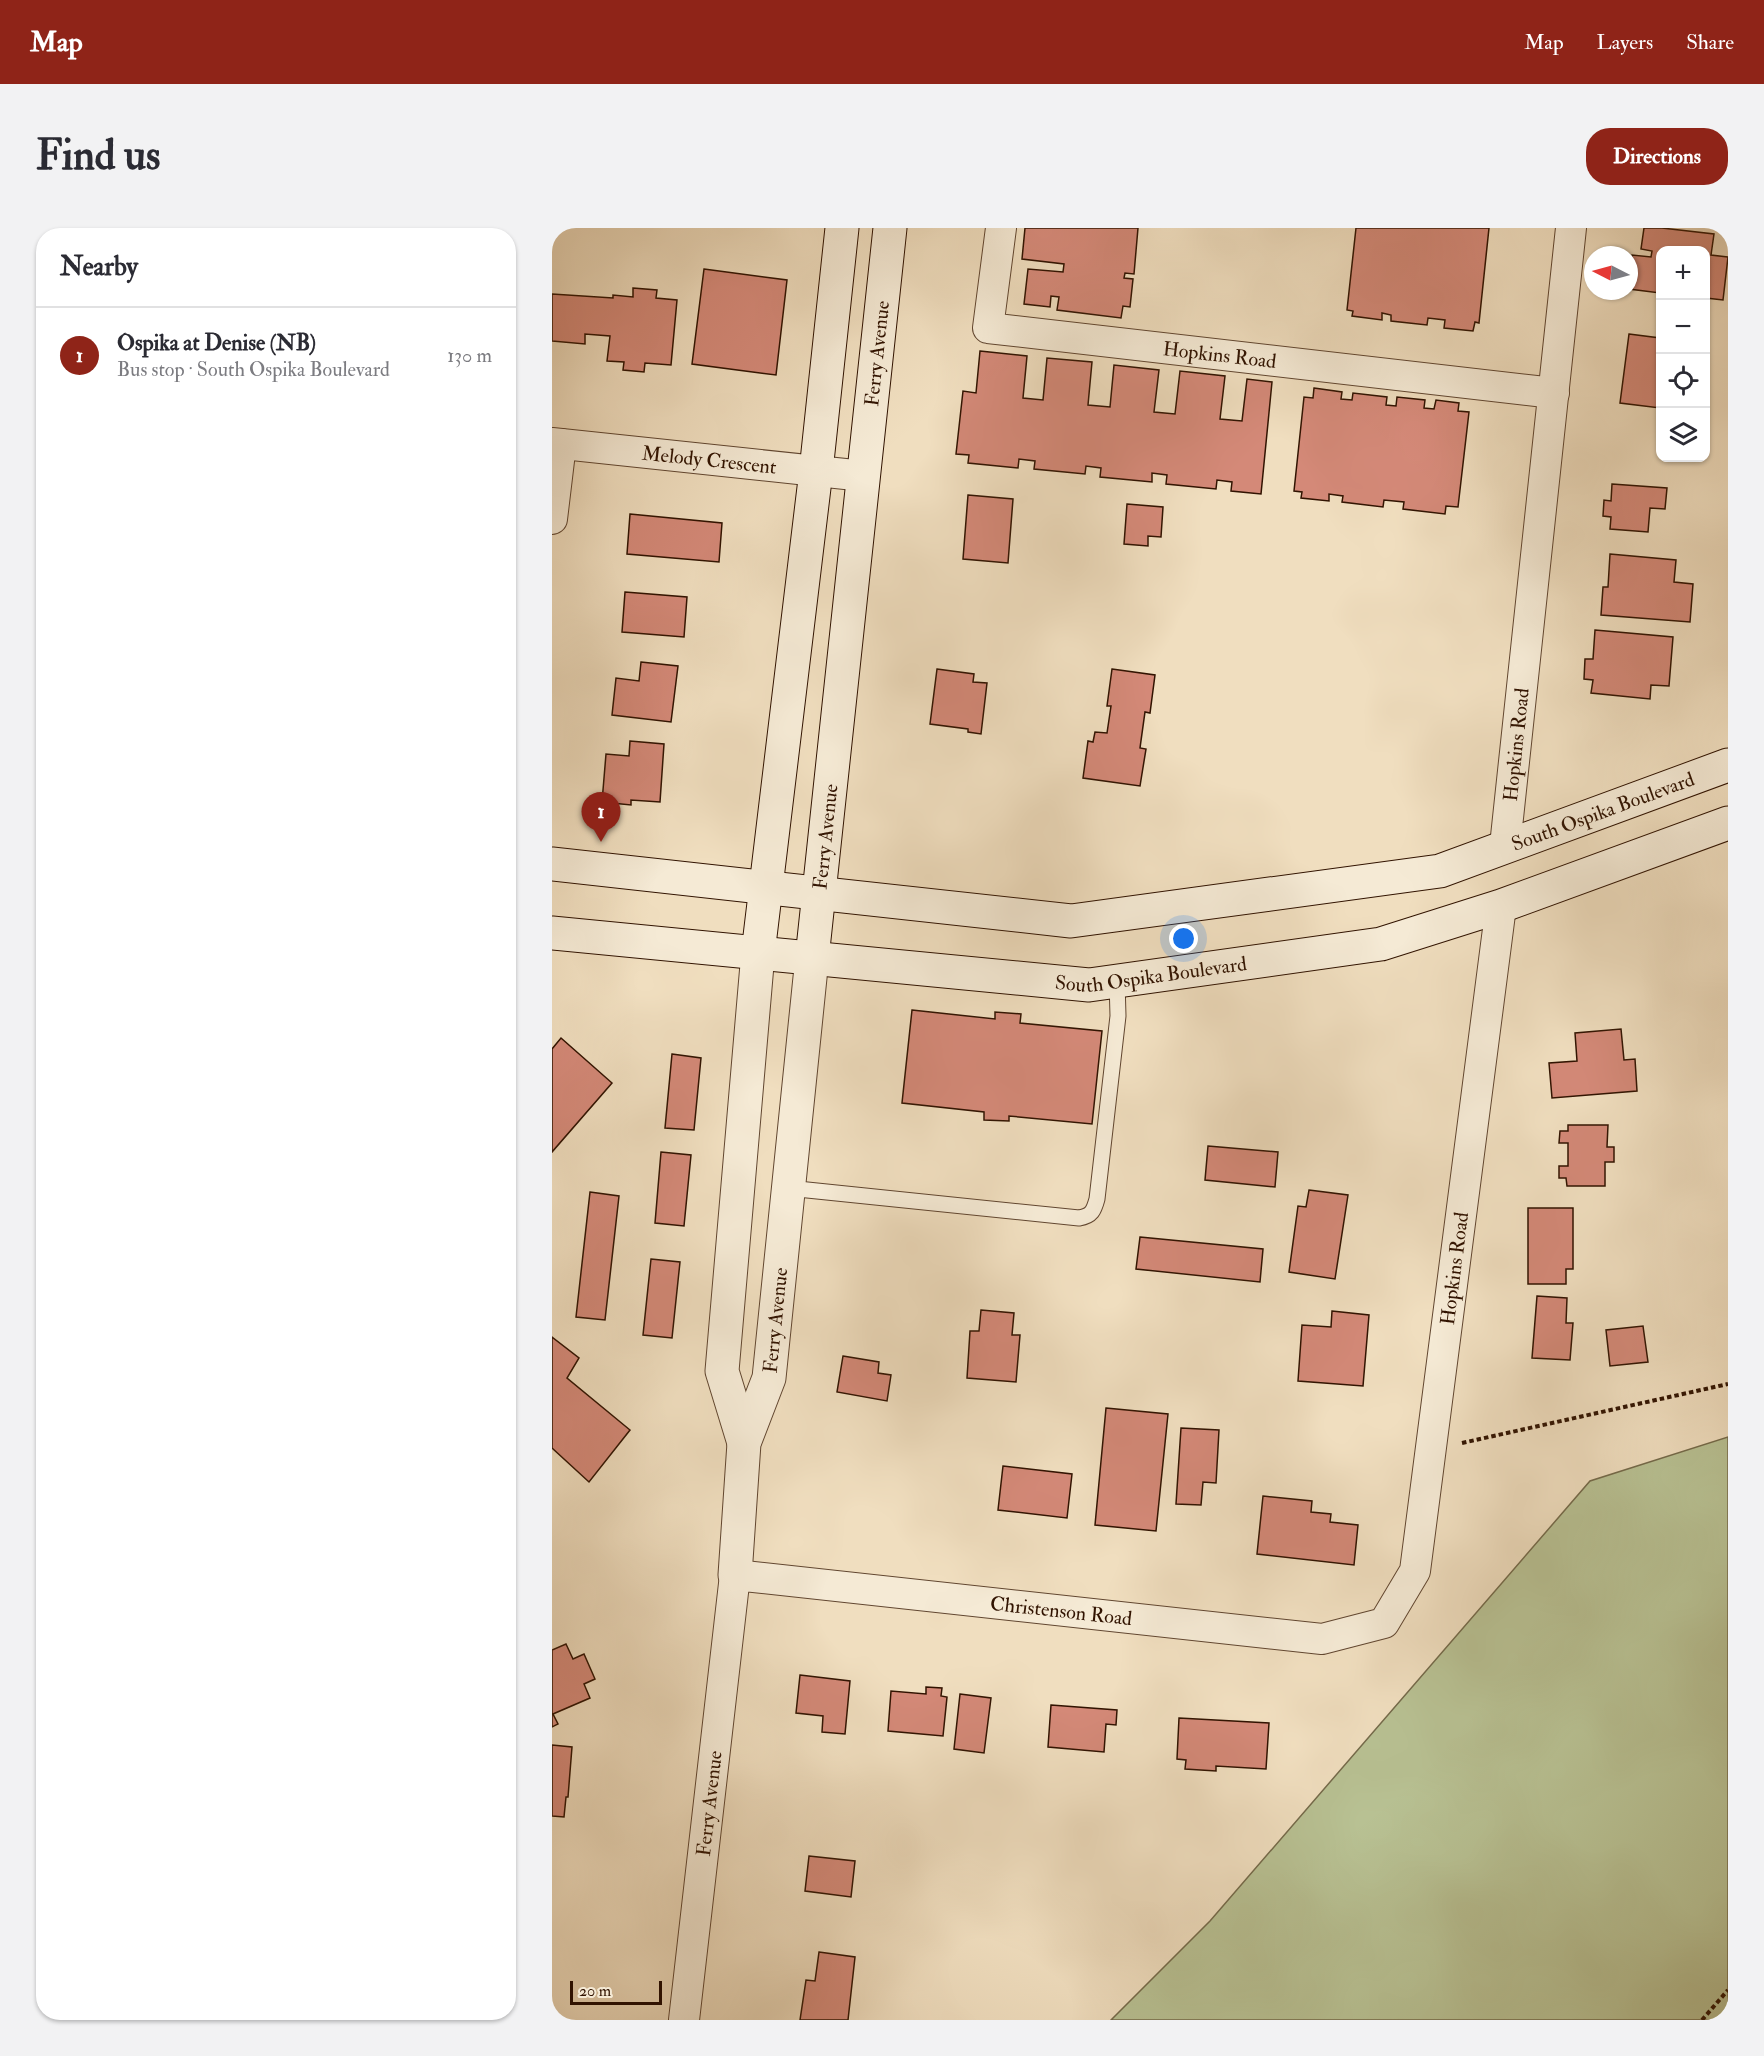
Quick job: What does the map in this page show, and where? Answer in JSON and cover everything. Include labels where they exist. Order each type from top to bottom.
[{"type":"main road","name":"Ferry Avenue","points":[[744,1443],[722,1371],[758,953],[816,471],[842,228]]},
{"type":"main road","name":"Ferry Avenue","points":[[735,1575],[744,1443],[769,1378],[890,228]]},
{"type":"main road","name":"South Ospika Boulevard","points":[[552,864],[1071,921],[1440,871],[1728,765]]},
{"type":"main road","name":"South Ospika Boulevard","points":[[552,933],[1089,985],[1381,944],[1501,906],[1728,823]]},
{"type":"street","name":"Hopkins Road","points":[[1000,228],[988,328],[1554,393]]},
{"type":"street","name":"Hopkins Road","points":[[1505,846],[1571,228]]},
{"type":"street","name":"Melody Crescent","points":[[556,444],[864,476]]},
{"type":"street","points":[[552,519],[556,444]]},
{"type":"street","name":"Hopkins Road","points":[[1384,1623],[1415,1571],[1501,906]]},
{"type":"street","name":"Christenson Road","points":[[735,1575],[1322,1639],[1384,1623]]},
{"type":"street","name":"Ferry Avenue","points":[[684,2020],[735,1575]]},
{"type":"lane","points":[[788,1188],[1087,1217],[1094,1210],[1097,1199],[1118,1016],[1117,981]]},
{"type":"path","points":[[1431,1450],[1728,1384]]},
{"type":"path","points":[[1702,2020],[1728,1990]]},
{"type":"green space","points":[[1728,1437],[1728,2020],[1111,2020],[1210,1921],[1590,1481]]},
{"type":"building","points":[[1025,228],[1138,228],[1134,274],[1125,273],[1124,278],[1133,279],[1130,307],[1123,306],[1121,318],[1057,310],[1059,297],[1051,296],[1050,307],[1024,304],[1028,269],[1063,272],[1064,264],[1022,259]]},
{"type":"building","points":[[1356,228],[1489,228],[1479,323],[1475,322],[1473,331],[1444,328],[1445,320],[1428,318],[1427,325],[1391,321],[1391,315],[1382,313],[1382,320],[1352,316],[1353,311],[1347,310]]},
{"type":"building","points":[[1644,228],[1714,234],[1711,255],[1728,257],[1723,300],[1710,298],[1710,246],[1656,246],[1656,292],[1638,290],[1638,256],[1651,257],[1652,251],[1641,249]]},
{"type":"building","points":[[704,269],[787,280],[776,375],[692,364]]},
{"type":"building","points":[[633,288],[657,290],[656,298],[677,300],[671,365],[645,363],[644,372],[623,370],[624,362],[607,361],[610,336],[585,334],[585,344],[552,341],[552,294],[633,297]]},
{"type":"building","points":[[1629,334],[1656,337],[1656,408],[1620,403]]},
{"type":"building","points":[[980,351],[1027,356],[1023,398],[1043,400],[1047,358],[1092,362],[1088,405],[1110,407],[1114,365],[1159,370],[1154,412],[1175,414],[1180,371],[1225,376],[1220,419],[1242,421],[1247,379],[1272,382],[1261,494],[1231,491],[1232,482],[1217,480],[1216,489],[1166,484],[1167,475],[1152,473],[1152,482],[1100,477],[1101,468],[1086,466],[1085,474],[1034,469],[1035,461],[1019,459],[1018,468],[968,463],[969,455],[956,454],[963,391],[976,393]]},
{"type":"building","points":[[1314,388],[1342,392],[1341,399],[1352,400],[1353,393],[1387,397],[1386,405],[1396,406],[1397,397],[1425,400],[1424,408],[1434,409],[1436,400],[1459,403],[1458,411],[1469,412],[1458,507],[1446,506],[1445,514],[1403,509],[1404,502],[1384,500],[1383,507],[1342,502],[1343,496],[1329,494],[1329,501],[1301,498],[1302,492],[1294,491],[1304,397],[1313,398]]},
{"type":"building","points":[[1612,484],[1667,488],[1665,509],[1650,508],[1648,532],[1610,529],[1611,517],[1603,516],[1604,500],[1611,501]]},
{"type":"building","points":[[968,495],[1013,499],[1008,563],[963,559]]},
{"type":"building","points":[[1127,504],[1163,507],[1161,537],[1148,536],[1148,546],[1124,544]]},
{"type":"building","points":[[630,514],[722,523],[719,562],[627,554]]},
{"type":"building","points":[[1610,554],[1676,560],[1674,582],[1693,584],[1690,622],[1601,615],[1603,587],[1608,587]]},
{"type":"building","points":[[625,592],[687,597],[684,637],[622,632]]},
{"type":"building","points":[[1595,630],[1673,637],[1669,686],[1651,685],[1650,699],[1591,693],[1593,680],[1584,679],[1585,659],[1593,659]]},
{"type":"building","points":[[641,662],[678,666],[671,722],[612,715],[616,678],[639,681]]},
{"type":"building","points":[[937,669],[974,674],[973,682],[987,683],[981,734],[968,732],[968,729],[930,724]]},
{"type":"building","points":[[1112,669],[1155,675],[1150,713],[1145,712],[1140,748],[1146,749],[1140,786],[1083,778],[1088,741],[1093,742],[1095,732],[1107,733],[1111,706],[1107,706]]},
{"type":"building","points":[[630,741],[664,744],[660,802],[631,800],[631,805],[602,802],[606,754],[629,756]]},
{"type":"building","points":[[912,1010],[995,1019],[995,1012],[1021,1014],[1020,1023],[1102,1031],[1092,1124],[1009,1116],[1009,1121],[984,1120],[984,1112],[902,1103]]},
{"type":"building","points":[[1621,1029],[1624,1060],[1635,1059],[1637,1091],[1552,1098],[1549,1063],[1577,1061],[1575,1033]]},
{"type":"building","points":[[561,1038],[612,1083],[552,1152],[552,1049]]},
{"type":"building","points":[[672,1054],[701,1058],[694,1130],[665,1128]]},
{"type":"building","points":[[1568,1125],[1608,1125],[1607,1147],[1614,1147],[1614,1162],[1605,1162],[1605,1186],[1567,1186],[1566,1178],[1559,1178],[1559,1166],[1568,1166],[1568,1143],[1559,1143],[1560,1131],[1568,1131]]},
{"type":"building","points":[[1208,1146],[1278,1152],[1275,1187],[1205,1180]]},
{"type":"building","points":[[661,1152],[691,1155],[684,1226],[655,1223]]},
{"type":"building","points":[[1309,1190],[1348,1195],[1335,1279],[1289,1272],[1298,1206],[1306,1207]]},
{"type":"building","points":[[590,1192],[619,1196],[605,1320],[576,1317]]},
{"type":"building","points":[[1528,1208],[1573,1208],[1573,1269],[1566,1269],[1566,1284],[1528,1284]]},
{"type":"building","points":[[1140,1237],[1263,1249],[1260,1282],[1136,1269]]},
{"type":"building","points":[[651,1259],[680,1262],[672,1338],[643,1335]]},
{"type":"building","points":[[1537,1296],[1567,1298],[1566,1323],[1573,1323],[1570,1360],[1532,1358]]},
{"type":"building","points":[[981,1310],[1014,1313],[1012,1335],[1020,1335],[1016,1382],[967,1378],[970,1331],[979,1331]]},
{"type":"building","points":[[1332,1311],[1369,1315],[1363,1386],[1298,1381],[1302,1325],[1331,1327]]},
{"type":"building","points":[[1643,1326],[1648,1362],[1610,1366],[1606,1330]]},
{"type":"building","points":[[552,1337],[579,1358],[567,1378],[630,1430],[589,1482],[552,1448]]},
{"type":"building","points":[[843,1356],[879,1362],[878,1373],[891,1375],[887,1401],[837,1392]]},
{"type":"building","points":[[1106,1408],[1168,1414],[1156,1531],[1095,1525]]},
{"type":"building","points":[[1181,1428],[1219,1430],[1216,1483],[1203,1482],[1201,1505],[1176,1504]]},
{"type":"building","points":[[1003,1466],[1072,1474],[1067,1518],[998,1510]]},
{"type":"building","points":[[1263,1496],[1312,1501],[1311,1512],[1331,1514],[1330,1522],[1358,1525],[1354,1565],[1257,1554]]},
{"type":"building","points":[[566,1644],[573,1659],[584,1654],[595,1679],[584,1684],[590,1698],[553,1714],[558,1724],[552,1727],[552,1650]]},
{"type":"building","points":[[800,1675],[850,1681],[845,1734],[822,1732],[823,1716],[796,1713]]},
{"type":"building","points":[[926,1687],[942,1688],[941,1696],[947,1697],[943,1736],[888,1731],[891,1691],[926,1694]]},
{"type":"building","points":[[960,1694],[991,1698],[984,1753],[954,1749]]},
{"type":"building","points":[[1051,1705],[1117,1710],[1116,1725],[1106,1724],[1104,1752],[1048,1747]]},
{"type":"building","points":[[1179,1718],[1269,1723],[1266,1769],[1216,1766],[1216,1771],[1185,1769],[1186,1760],[1177,1759]]},
{"type":"building","points":[[552,1745],[572,1747],[564,1817],[552,1816]]},
{"type":"building","points":[[809,1856],[855,1861],[851,1897],[805,1891]]},
{"type":"building","points":[[819,1952],[855,1957],[848,2020],[800,2020],[806,1980],[815,1981]]},
{"type":"place","name":"Ospika at Denise (NB)","points":[[601,842]]}]
